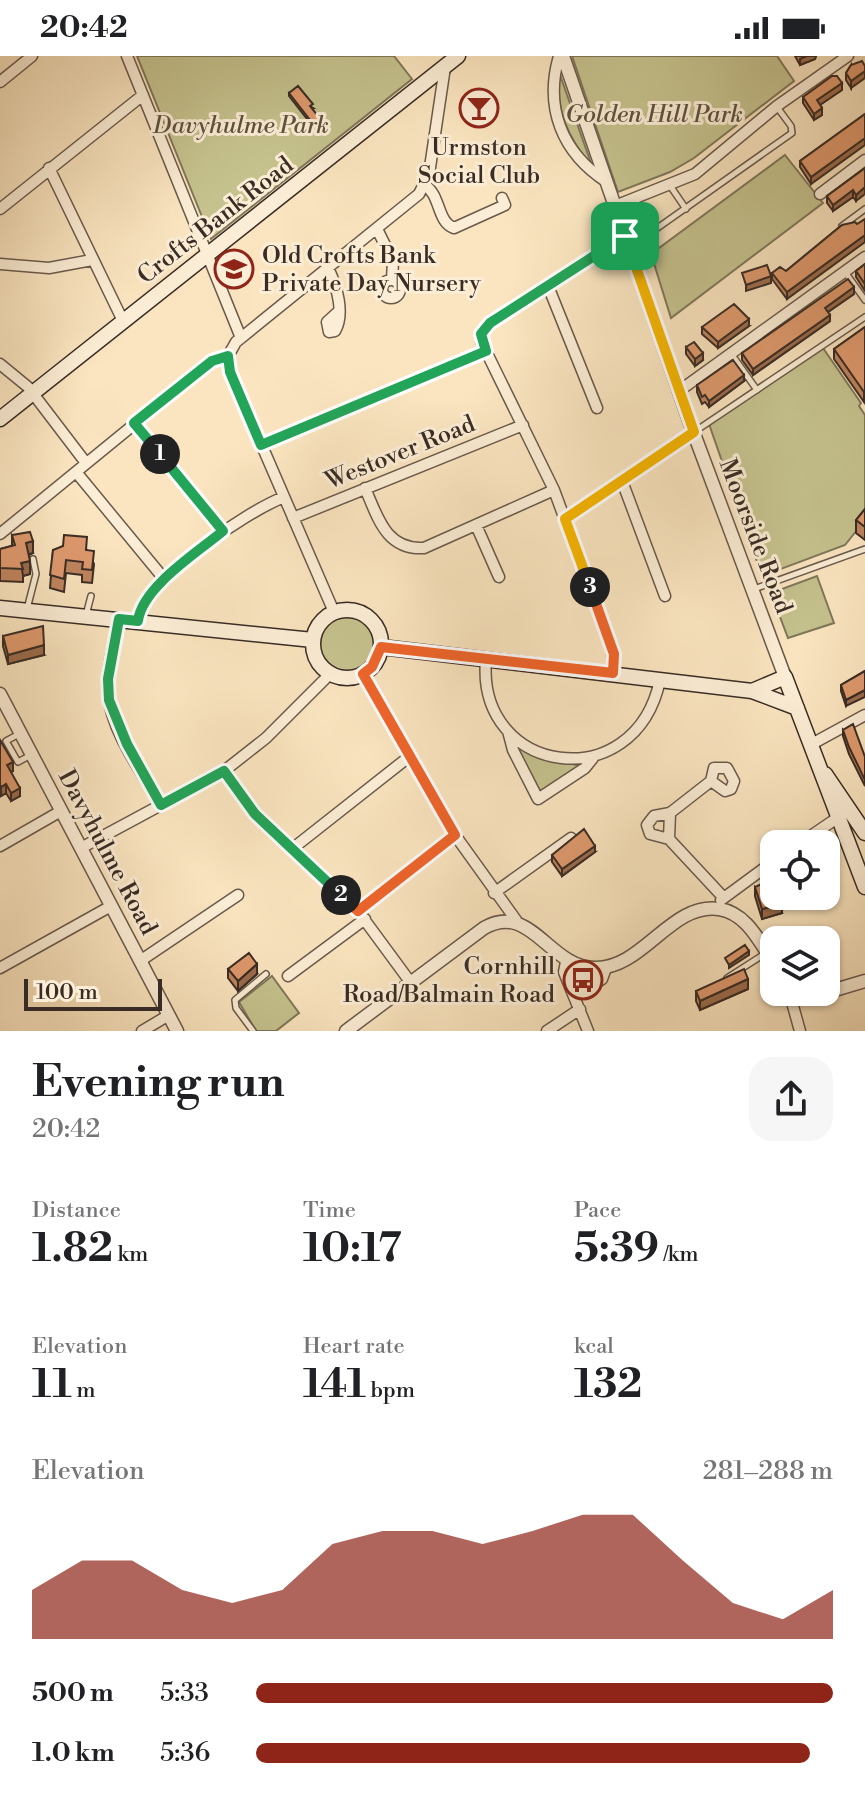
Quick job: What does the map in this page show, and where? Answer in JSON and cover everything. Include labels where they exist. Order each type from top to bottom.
[{"type":"main road","name":"Crofts Bank Road","points":[[0,419],[458,56]]},
{"type":"main road","points":[[2,607],[313,640]]},
{"type":"main road","points":[[345,609],[364,614],[378,628],[381,647],[372,667],[363,674],[341,678],[330,674],[318,662],[313,640],[319,624],[334,612],[345,609]]},
{"type":"main road","points":[[381,647],[752,691],[797,708]]},
{"type":"main road","points":[[752,691],[785,677]]},
{"type":"main road","name":"Moorside Road","points":[[785,677],[865,887]]},
{"type":"main road","name":"Moorside Road","points":[[820,767],[865,833]]},
{"type":"street","points":[[0,82],[32,56]]},
{"type":"street","points":[[127,56],[241,338]]},
{"type":"street","name":"Moorside Road","points":[[561,56],[553,87],[559,125],[577,159],[607,182]]},
{"type":"street","name":"Moorside Road","points":[[561,56],[679,391],[785,677]]},
{"type":"street","points":[[615,206],[671,187],[713,160],[777,106],[848,56]]},
{"type":"street","points":[[0,534],[208,364],[228,356],[241,338],[412,201],[425,185],[445,67]]},
{"type":"street","points":[[0,209],[143,95]]},
{"type":"street","points":[[820,194],[865,160]]},
{"type":"street","points":[[49,168],[123,321]]},
{"type":"street","points":[[425,185],[434,194],[446,224],[454,228],[505,205],[502,198]]},
{"type":"street","points":[[377,229],[393,261],[392,280]]},
{"type":"street","points":[[613,673],[612,647],[554,490],[486,351],[481,334],[490,323],[625,236]]},
{"type":"street","points":[[679,391],[865,257]]},
{"type":"street","points":[[0,264],[49,268],[92,260]]},
{"type":"street","points":[[328,268],[338,294],[338,312]]},
{"type":"street","points":[[548,286],[597,408]]},
{"type":"street","points":[[261,445],[486,351]]},
{"type":"street","points":[[228,356],[230,372],[334,612]]},
{"type":"street","points":[[0,364],[19,377],[86,463]]},
{"type":"street","points":[[134,423],[223,531]]},
{"type":"street","name":"Westover Road","points":[[293,518],[523,425]]},
{"type":"street","points":[[565,519],[694,432]]},
{"type":"street","points":[[76,472],[165,580]]},
{"type":"street","points":[[622,481],[665,596]]},
{"type":"street","points":[[365,488],[381,526],[398,545],[424,548],[554,490]]},
{"type":"street","points":[[138,621],[145,600],[165,580],[249,512],[284,497]]},
{"type":"street","points":[[476,525],[499,577]]},
{"type":"street","points":[[119,619],[108,679],[109,700],[127,744],[161,805]]},
{"type":"street","points":[[486,660],[487,692],[538,799],[585,768],[593,758],[625,741],[643,725],[653,709],[660,680]]},
{"type":"street","points":[[81,848],[224,771],[266,738],[330,674]]},
{"type":"street","points":[[363,674],[455,835],[494,893],[516,920],[566,962],[606,968],[626,960],[684,919],[723,899],[760,871]]},
{"type":"street","name":"Davyhulme Road","points":[[0,694],[5,713],[32,755],[177,1031]]},
{"type":"street","points":[[810,745],[865,715]]},
{"type":"street","points":[[508,731],[543,754],[572,759],[593,758]]},
{"type":"street","points":[[292,849],[410,756]]},
{"type":"street","points":[[224,771],[246,805],[361,915],[411,983]]},
{"type":"street","points":[[711,781],[670,813],[654,816],[647,825],[650,834],[669,839],[760,945]]},
{"type":"street","points":[[819,830],[851,809]]},
{"type":"street","points":[[0,846],[61,811]]},
{"type":"street","points":[[669,839],[670,813]]},
{"type":"street","points":[[288,976],[455,835]]},
{"type":"street","points":[[494,893],[571,838]]},
{"type":"street","points":[[140,961],[238,895]]},
{"type":"street","points":[[0,968],[111,906]]},
{"type":"street","points":[[346,1031],[484,928],[500,921],[516,920]]},
{"type":"street","points":[[566,962],[564,972],[588,1031]]},
{"type":"street","points":[[575,997],[604,977],[606,968]]},
{"type":"street","points":[[840,986],[864,981]]},
{"type":"street","points":[[793,1006],[800,1031]]},
{"type":"street","points":[[547,1031],[578,1010]]},
{"type":"street","points":[[142,1031],[169,1015]]},
{"type":"lane","points":[[656,229],[792,133],[791,126],[777,106]]},
{"type":"lane","points":[[671,187],[686,209]]},
{"type":"lane","points":[[842,226],[865,209]]},
{"type":"lane","points":[[845,272],[865,300]]},
{"type":"lane","points":[[694,432],[865,317]]},
{"type":"lane","points":[[731,354],[757,390]]},
{"type":"lane","points":[[753,589],[865,549]]},
{"type":"lane","points":[[27,610],[36,574],[33,559]]},
{"type":"lane","points":[[85,616],[91,596]]},
{"type":"lane","points":[[719,983],[760,963]]},
{"type":"lane","points":[[253,1031],[236,1008],[235,1000],[266,974]]},
{"type":"green space","name":"Davyhulme Park","points":[[137,56],[394,56],[412,79],[211,239]]},
{"type":"green space","name":"Golden Hill Park","points":[[572,56],[777,56],[794,81],[694,158],[670,172],[618,192]]},
{"type":"green space","points":[[559,72],[592,166],[565,123],[559,99]]},
{"type":"green space","points":[[785,155],[823,203],[671,318],[651,254]]},
{"type":"green space","points":[[823,348],[861,403],[859,406],[865,415],[865,520],[845,545],[762,576],[709,424]]},
{"type":"green space","points":[[817,576],[834,623],[788,638],[771,593]]},
{"type":"green space","points":[[347,615],[368,623],[376,644],[368,665],[347,673],[326,665],[318,644],[326,623]]},
{"type":"green space","points":[[517,747],[543,759],[583,766],[540,793]]},
{"type":"green space","points":[[272,976],[299,1013],[276,1031],[256,1031],[239,1002]]},
{"type":"building","points":[[862,61],[865,71],[851,81],[846,73],[851,65]]},
{"type":"building","points":[[832,76],[837,76],[842,83],[817,100],[822,108],[814,114],[803,97]]},
{"type":"building","points":[[298,86],[321,120],[314,125],[289,93]]},
{"type":"building","points":[[865,114],[865,138],[811,177],[800,161]]},
{"type":"building","points":[[865,168],[865,187],[856,195],[853,190],[833,205],[827,196]]},
{"type":"building","points":[[865,219],[865,235],[787,292],[772,273],[780,267],[786,271],[842,225],[857,224]]},
{"type":"building","points":[[865,264],[865,284],[856,271]]},
{"type":"building","points":[[767,265],[771,276],[746,285],[742,273]]},
{"type":"building","points":[[848,279],[854,287],[825,308],[830,315],[753,369],[742,353]]},
{"type":"building","points":[[734,304],[749,319],[718,342],[702,327]]},
{"type":"building","points":[[865,327],[865,391],[864,392],[834,349]]},
{"type":"building","points":[[694,342],[703,353],[695,359],[686,347]]},
{"type":"building","points":[[733,360],[744,375],[709,401],[705,395],[702,397],[697,385]]},
{"type":"building","points":[[865,509],[865,527],[856,520]]},
{"type":"building","points":[[30,532],[33,541],[26,543],[30,561],[21,563],[23,569],[0,568],[0,549],[15,545],[12,535]]},
{"type":"building","points":[[64,535],[87,537],[86,550],[94,551],[92,570],[82,569],[83,562],[66,560],[64,579],[50,575],[53,550],[63,546]]},
{"type":"building","points":[[43,626],[44,645],[8,655],[3,636]]},
{"type":"building","points":[[865,671],[865,690],[846,700],[841,685]]},
{"type":"building","points":[[853,724],[865,757],[865,780],[843,730]]},
{"type":"building","points":[[0,740],[13,762],[7,765],[20,788],[11,793],[6,784],[0,785]]},
{"type":"building","points":[[584,829],[595,846],[562,869],[552,855]]},
{"type":"building","points":[[760,885],[760,903],[755,887]]},
{"type":"building","points":[[745,945],[749,951],[729,965],[725,958]]},
{"type":"building","points":[[249,953],[257,964],[238,981],[228,969]]},
{"type":"building","points":[[744,969],[748,979],[700,1001],[696,991]]},
{"type":"place","name":"Urmston Social Club","points":[[479,108]]},
{"type":"place","name":"Old Crofts Bank Private Day Nursery","points":[[234,269]]},
{"type":"place","name":"Cornhill Road/Balmain Road","points":[[583,980]]},
{"type":"route","points":[[625,236],[694,432],[565,519],[612,647],[615,661],[613,673],[381,647],[379,657],[363,674],[455,835],[358,911],[255,814],[224,771],[161,805],[127,744],[109,700],[108,679],[119,619],[138,621],[141,607],[151,592],[223,531],[134,423],[208,364],[228,356],[230,372],[261,445],[486,351],[481,334],[490,323],[625,236]]}]
